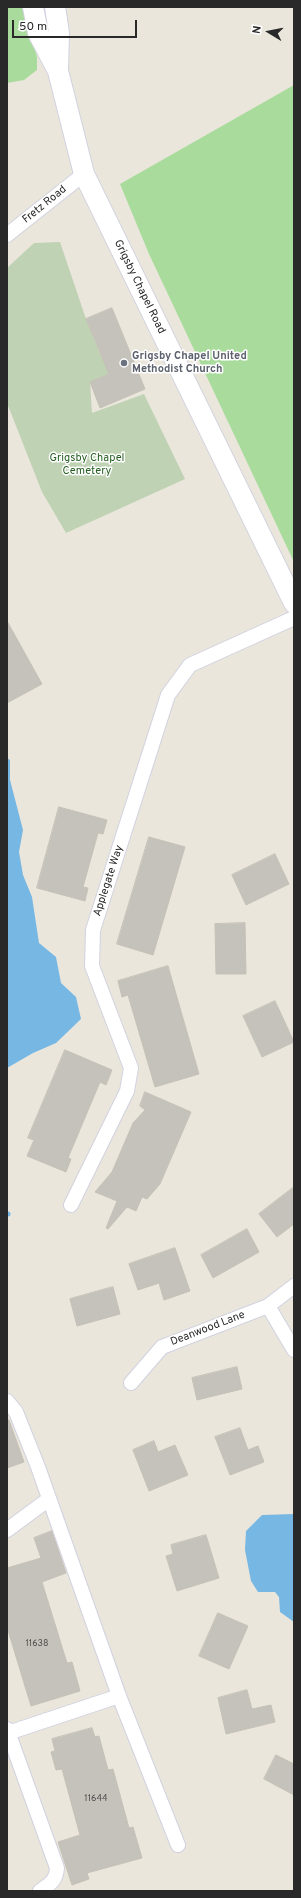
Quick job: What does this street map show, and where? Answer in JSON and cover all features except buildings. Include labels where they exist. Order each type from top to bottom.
[{"type":"street","name":"Grigsby Chapel Road","points":[[33,7],[38,33],[58,71],[84,174],[294,604]]},
{"type":"street","name":"Grigsby Chapel Road","points":[[54,7],[59,33],[58,71]]},
{"type":"street","name":"Fretz Road","points":[[7,235],[84,174]]},
{"type":"street","name":"Applegate Way","points":[[72,1205],[127,1091],[131,1068],[92,966],[93,930],[168,695],[190,665],[294,618]]},
{"type":"street","name":"Deanwood Lane","points":[[131,1383],[162,1347],[268,1306],[294,1286]]},
{"type":"street","points":[[268,1306],[294,1350]]},
{"type":"street","points":[[7,1401],[16,1412],[49,1499],[119,1696],[178,1845]]},
{"type":"street","points":[[7,1530],[49,1499]]},
{"type":"street","points":[[40,1891],[53,1882],[57,1876],[57,1868],[8,1731],[119,1696]]},
{"type":"green space","points":[[7,7],[25,7],[37,57],[37,70],[24,80],[7,83]]},
{"type":"green space","points":[[294,85],[294,562],[149,254],[120,184]]},
{"type":"green space","name":"Grigsby Chapel Cemetery","points":[[60,242],[86,319],[101,356],[118,370],[90,382],[92,413],[144,394],[185,479],[66,533],[42,492],[7,403],[7,268],[34,243]]},
{"type":"water","points":[[7,758],[10,760],[10,780],[23,830],[19,852],[23,875],[32,897],[39,943],[56,957],[61,983],[76,997],[81,1019],[56,1043],[33,1053],[7,1068]]},
{"type":"water","points":[[294,1514],[294,1622],[280,1612],[279,1597],[275,1592],[258,1592],[251,1581],[245,1550],[246,1531],[262,1515]]},
{"type":"place","name":"Grigsby Chapel United Methodist Church","points":[[124,363]]}]
